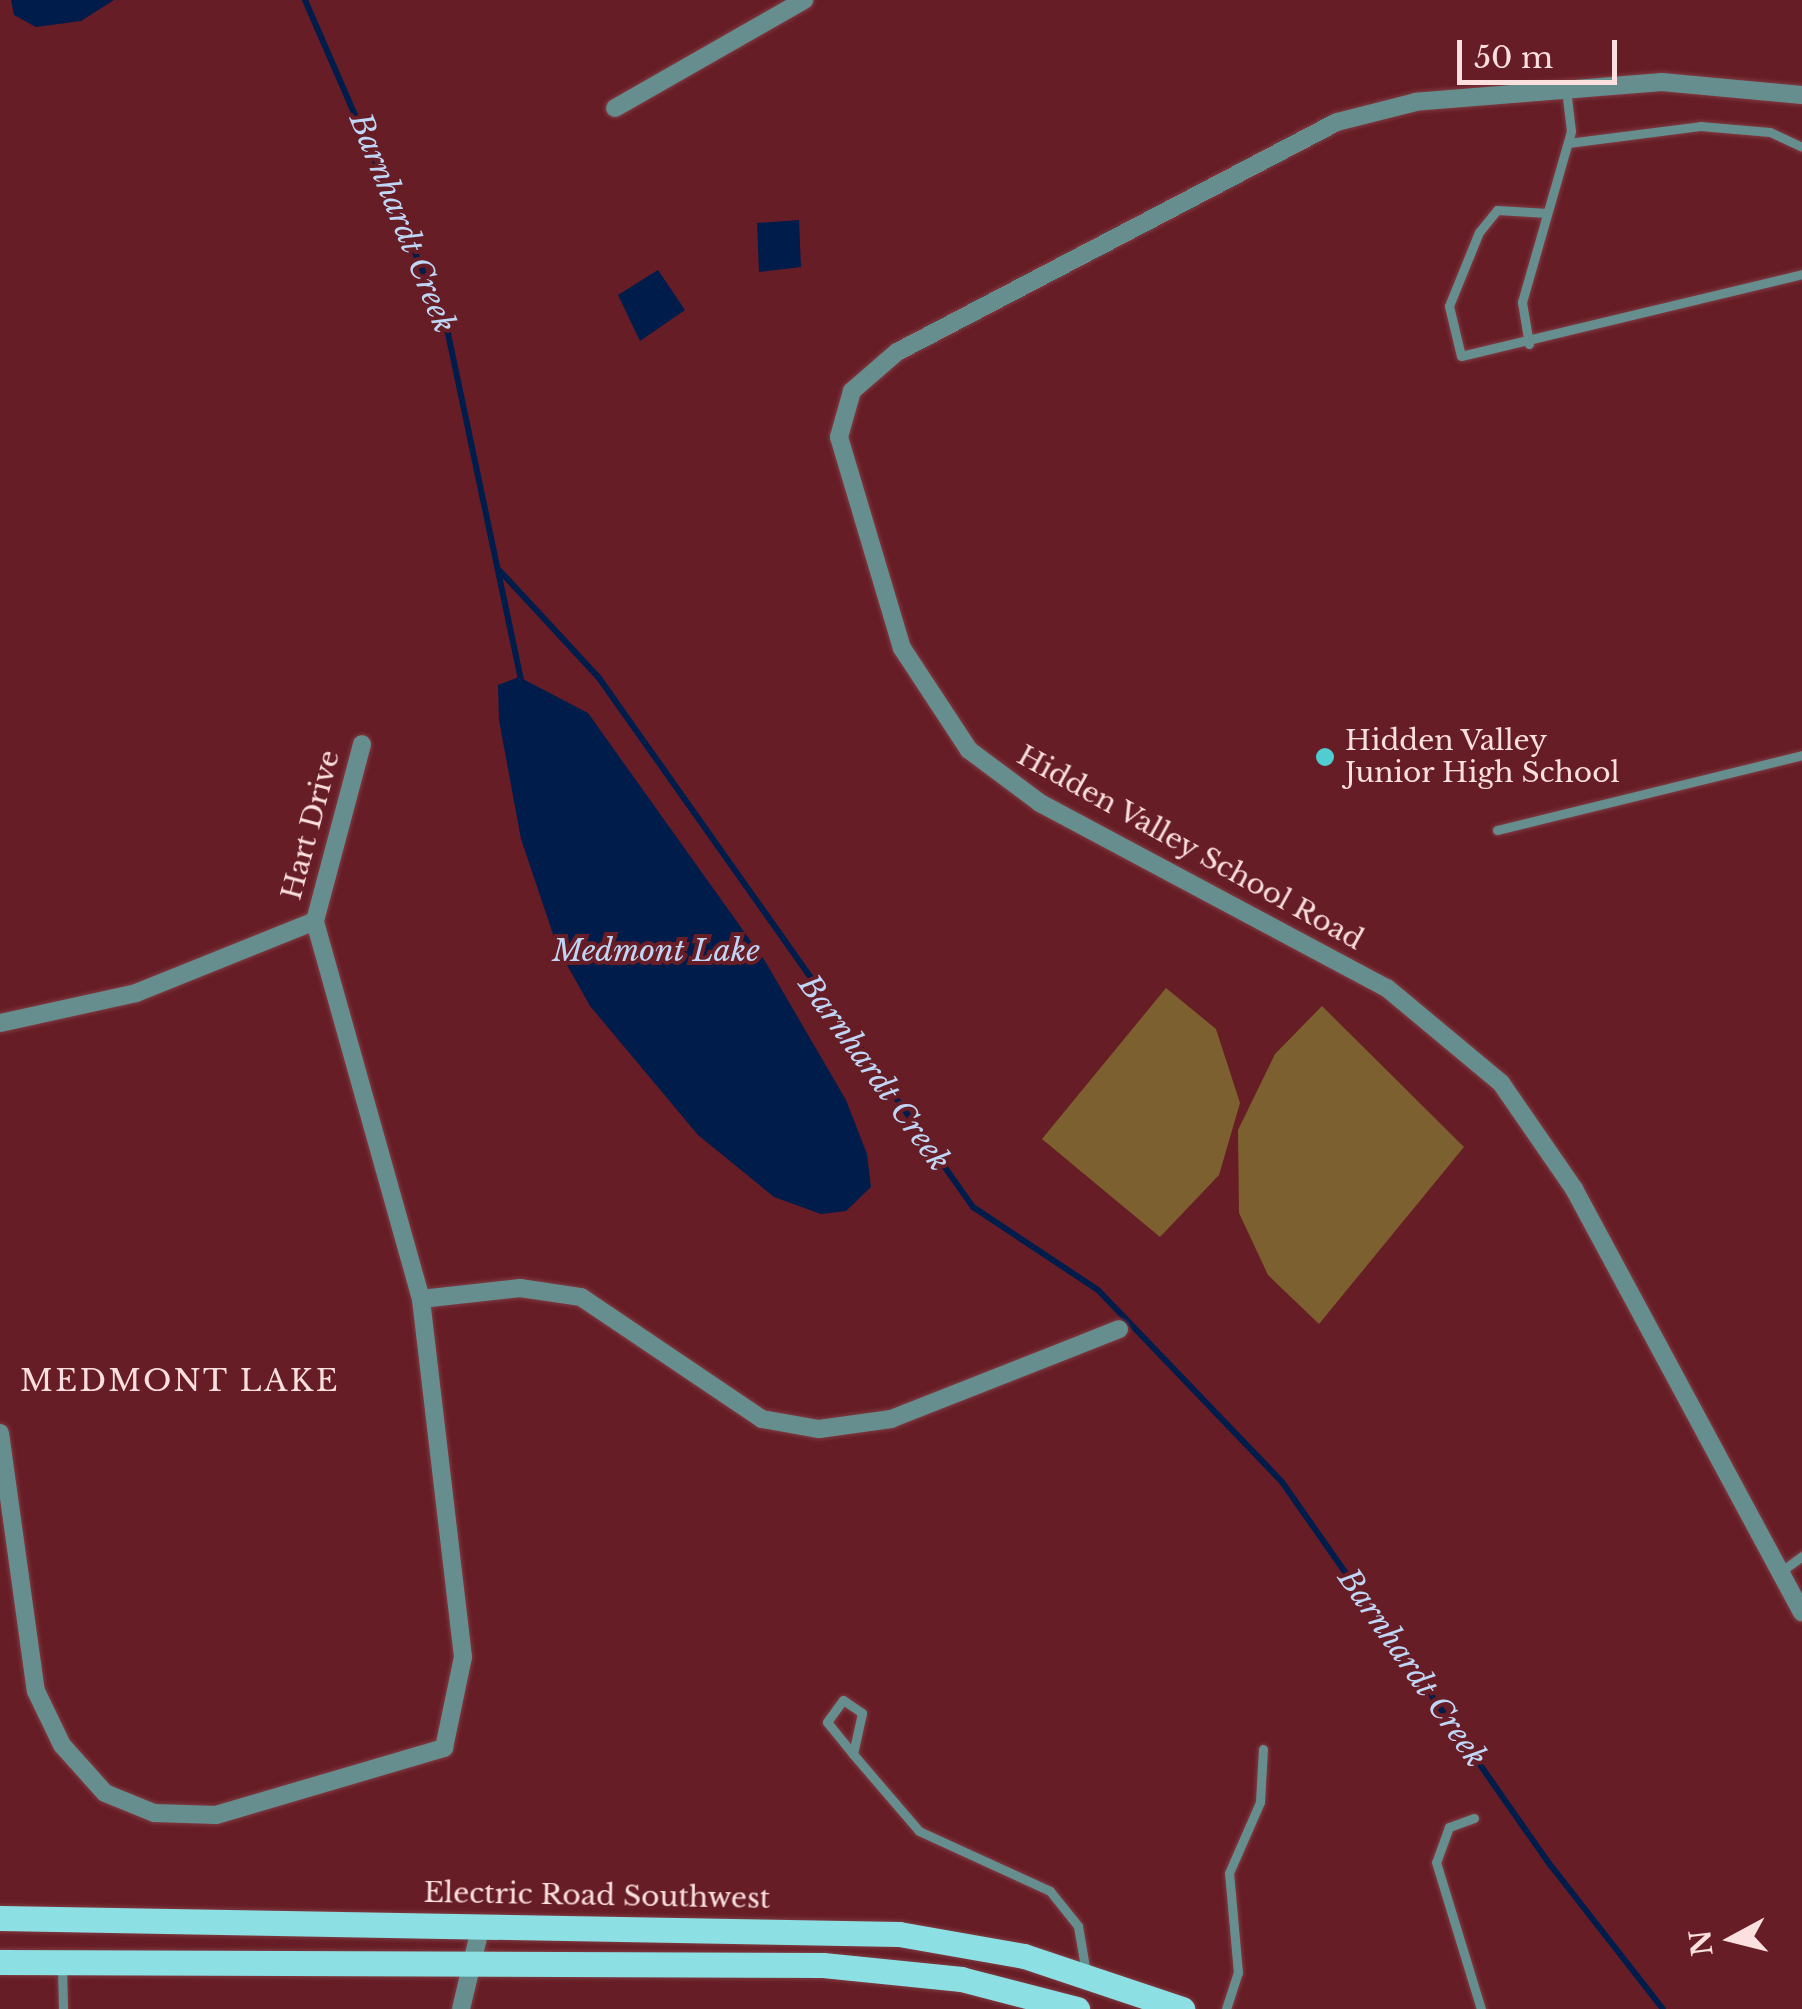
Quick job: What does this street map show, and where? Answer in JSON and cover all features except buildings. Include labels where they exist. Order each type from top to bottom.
[{"type":"main road","name":"Electric Road Southwest","points":[[0,1918],[898,1934],[1086,1972],[1182,2009]]},
{"type":"main road","points":[[0,1962],[472,1963],[893,1970],[1077,2009]]},
{"type":"street","points":[[615,108],[804,0]]},
{"type":"street","name":"Hidden Valley School Road","points":[[1802,95],[1747,84],[1566,89],[1416,102],[1337,122],[964,314],[852,391],[839,437],[843,468],[907,661],[968,750],[1040,803],[1387,988],[1501,1082],[1574,1189],[1783,1570],[1802,1613]]},
{"type":"street","name":"Hart Drive","points":[[315,921],[362,744]]},
{"type":"street","points":[[0,1023],[136,994],[315,921],[420,1300],[463,1657],[444,1748],[216,1815],[154,1813],[105,1793],[71,1756],[36,1691],[0,1433]]},
{"type":"street","points":[[420,1300],[520,1288],[581,1297],[762,1419],[819,1429],[890,1420],[1118,1330]]},
{"type":"street","points":[[461,2009],[481,1925]]},
{"type":"lane","points":[[1529,344],[1522,302],[1568,143],[1566,89]]},
{"type":"lane","points":[[1568,143],[1700,126],[1770,132],[1802,148]]},
{"type":"lane","points":[[1547,213],[1497,210],[1460,269],[1449,306],[1461,356],[1529,344],[1802,274]]},
{"type":"lane","points":[[1497,830],[1802,755]]},
{"type":"lane","points":[[1783,1570],[1802,1556]]},
{"type":"lane","points":[[853,1754],[862,1714],[843,1700],[828,1722],[853,1754],[920,1831],[1050,1892],[1078,1926],[1086,1972]]},
{"type":"lane","points":[[1226,2009],[1238,1973],[1230,1873],[1260,1802],[1262,1749]]},
{"type":"lane","points":[[1474,1818],[1449,1827],[1436,1862],[1481,2009]]},
{"type":"lane","points":[[62,1962],[64,2009]]},
{"type":"shaded area","points":[[1166,988],[1216,1029],[1240,1103],[1219,1175],[1160,1237],[1042,1139]]},
{"type":"shaded area","points":[[1322,1006],[1464,1147],[1319,1324],[1268,1275],[1239,1213],[1238,1130],[1275,1054]]},
{"type":"water","points":[[11,0],[114,0],[81,21],[36,27],[14,15]]},
{"type":"water","points":[[799,220],[801,267],[759,272],[757,223]]},
{"type":"water","points":[[658,270],[685,310],[640,341],[618,295]]},
{"type":"water","name":"Medmont Lake","points":[[519,677],[588,713],[765,961],[846,1100],[867,1154],[871,1187],[846,1211],[821,1214],[774,1197],[698,1135],[590,1006],[558,949],[521,839],[499,720],[498,685]]},
{"type":"waterway","name":"Barnhardt Creek","points":[[305,0],[446,324],[521,681]]},
{"type":"waterway","name":"Barnhardt Creek","points":[[500,571],[599,678],[973,1207],[1098,1290],[1282,1482],[1552,1867],[1663,2009]]},
{"type":"place","name":"Hidden Valley Junior High School","points":[[1325,757]]},
{"type":"district","name":"MEDMONT LAKE","points":[[180,1381]]}]
